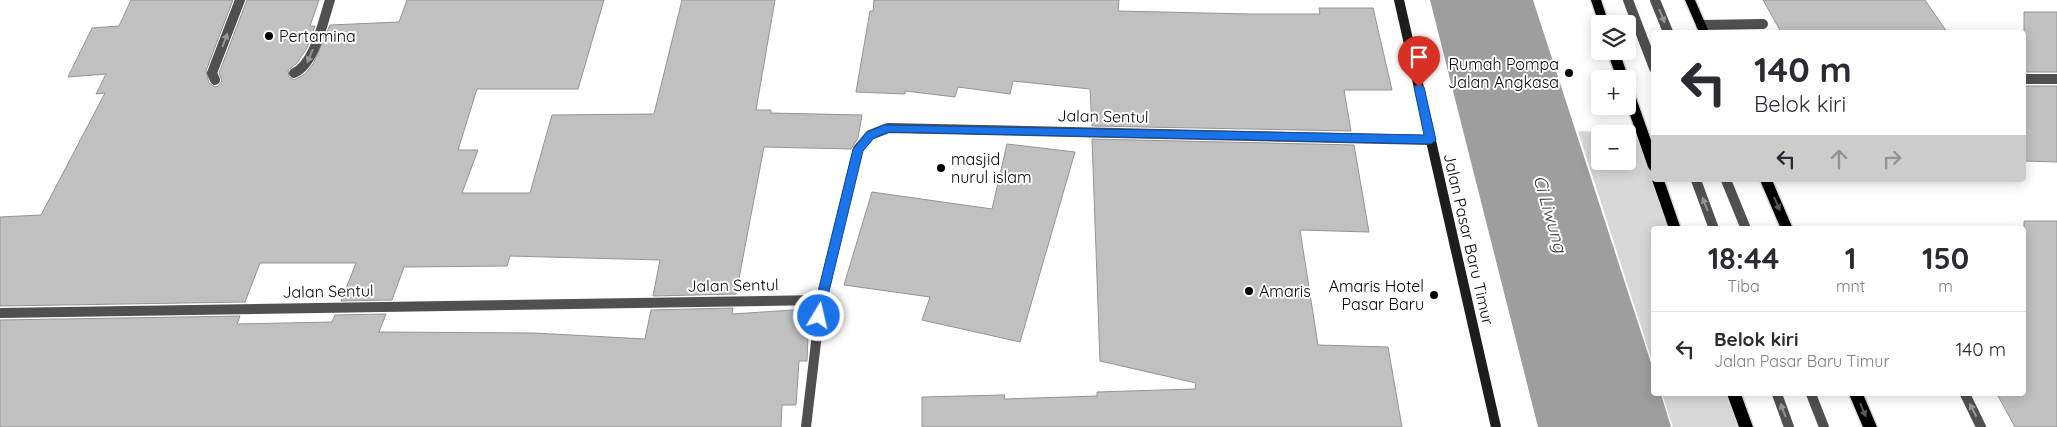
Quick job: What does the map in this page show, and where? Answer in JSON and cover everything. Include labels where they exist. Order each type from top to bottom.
[{"type":"main road","points":[[1596,0],[1601,15]]},
{"type":"main road","points":[[1690,0],[1703,29]]},
{"type":"main road","points":[[1636,115],[1651,158]]},
{"type":"main road","points":[[1659,182],[1674,226]]},
{"type":"main road","points":[[1767,182],[1786,226]]},
{"type":"main road","points":[[1735,396],[1746,427]]},
{"type":"main road","points":[[1857,396],[1870,427]]},
{"type":"street","points":[[215,80],[212,73],[240,0]]},
{"type":"street","points":[[294,73],[301,70],[310,59],[330,0]]},
{"type":"street","name":"Jalan Pasar Baru Timur","points":[[1399,0],[1496,427]]},
{"type":"street","points":[[1628,0],[1651,60]]},
{"type":"street","points":[[1655,0],[1667,30]]},
{"type":"street","points":[[1703,29],[1763,24]]},
{"type":"street","points":[[2026,79],[2057,79]]},
{"type":"street","name":"Jalan Sentul","points":[[0,313],[822,300],[858,149],[870,135],[888,128],[1431,140]]},
{"type":"street","points":[[1697,182],[1713,226]]},
{"type":"street","points":[[1727,182],[1745,226]]},
{"type":"street","points":[[806,427],[822,300]]},
{"type":"street","points":[[1777,396],[1789,427]]},
{"type":"street","points":[[1812,396],[1824,427]]},
{"type":"street","points":[[1966,396],[1981,427]]},
{"type":"shaded area","points":[[1578,131],[1591,132],[1591,170],[1636,170],[1636,134],[1642,134],[1651,159],[1651,182],[1655,182],[1674,226],[1651,226],[1651,358]]},
{"type":"shaded area","points":[[1663,396],[1734,396],[1745,427],[1673,427]]},
{"type":"water","name":"Ci Liwung","points":[[1430,0],[1533,0],[1651,363],[1651,396],[1662,396],[1671,427],[1538,427]]},
{"type":"building","points":[[131,0],[233,0],[206,71],[209,83],[215,87],[222,81],[219,73],[247,0],[319,0],[310,26],[315,26],[307,48],[297,63],[288,70],[289,77],[294,80],[305,74],[313,64],[330,25],[399,22],[407,0],[604,0],[578,89],[477,89],[458,150],[478,150],[462,193],[530,193],[552,115],[654,114],[682,0],[775,0],[756,110],[771,110],[771,113],[862,115],[858,138],[851,149],[764,147],[736,294],[653,296],[660,260],[510,256],[507,266],[404,267],[392,300],[341,301],[356,263],[260,263],[245,302],[0,306],[0,217],[41,215],[105,93],[96,94],[106,74],[68,77],[92,28],[119,26]]},
{"type":"building","points":[[874,0],[1119,0],[1118,11],[1249,14],[1320,14],[1319,8],[1373,8],[1392,90],[1344,90],[1351,131],[1092,126],[1090,89],[1013,81],[1010,94],[958,87],[955,97],[905,91],[905,94],[856,92],[870,11],[873,11]]},
{"type":"building","points":[[1763,0],[1925,0],[1946,30],[1780,30]]},
{"type":"building","points":[[2024,12],[2057,12],[2057,72],[2026,72],[2026,30],[2024,30]]},
{"type":"building","points":[[2026,86],[2057,86],[2057,162],[2026,161]]},
{"type":"building","points":[[1092,139],[1354,145],[1369,232],[1300,230],[1318,345],[1388,347],[1402,427],[922,427],[922,397],[1005,395],[1004,399],[1097,396],[1097,392],[1195,389],[1196,383],[1100,361]]},
{"type":"building","points":[[1007,144],[1075,152],[1020,342],[922,320],[930,297],[844,285],[872,192],[992,209]]},
{"type":"building","points":[[2024,221],[2057,221],[2057,427],[2015,427],[1998,396],[2026,396],[2026,226],[2024,226]]},
{"type":"building","points":[[733,308],[732,314],[809,309],[807,361],[799,361],[796,405],[782,405],[781,427],[0,427],[0,320],[240,316],[237,324],[332,322],[335,315],[386,314],[379,332],[534,333],[645,339],[651,310]]},
{"type":"place","name":"Pertamina","points":[[269,36]]},
{"type":"place","name":"Rumah Pompa Jalan Angkasa","points":[[1569,73]]},
{"type":"place","name":"masjid nurul islam","points":[[941,168]]},
{"type":"place","name":"Amaris","points":[[1249,291]]},
{"type":"place","name":"Amaris Hotel Pasar Baru","points":[[1434,295]]},
{"type":"route","points":[[819,316],[858,149],[870,135],[888,128],[1431,140],[1419,87]]}]
